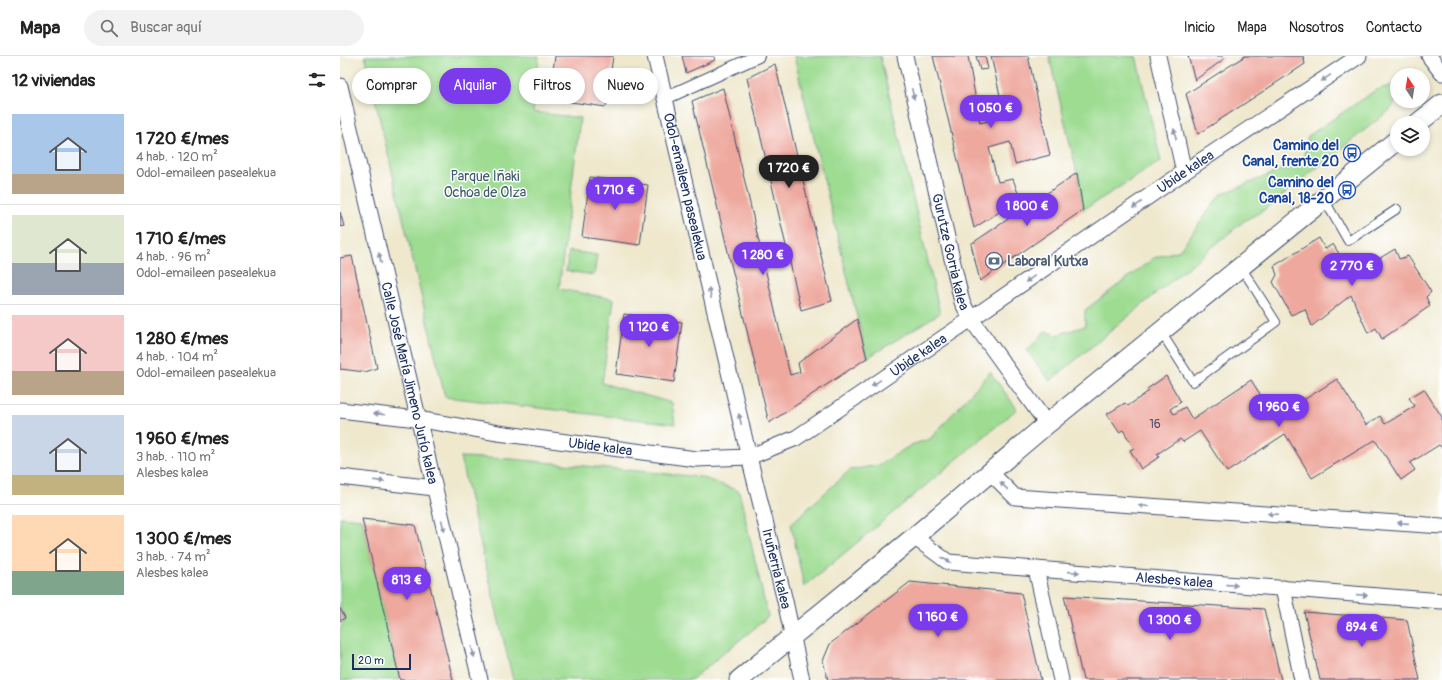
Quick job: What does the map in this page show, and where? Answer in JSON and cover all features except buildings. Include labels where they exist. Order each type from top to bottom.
[{"type":"street","name":"Odol-emaileen pasealekua","points":[[655,56],[749,457]]},
{"type":"street","name":"Odol-emaileen pasealekua","points":[[672,95],[758,56]]},
{"type":"street","name":"Gurutze Gorria kalea","points":[[904,56],[962,302],[971,319],[1047,424]]},
{"type":"street","points":[[1158,56],[1184,172]]},
{"type":"street","name":"Ubide kalea","points":[[340,410],[418,419],[498,433],[696,459],[749,457],[796,438],[1184,172],[1359,56]]},
{"type":"street","points":[[1429,56],[1442,73]]},
{"type":"street","name":"Calle José María Jimeno Jurío kalea","points":[[340,86],[480,680]]},
{"type":"street","points":[[1427,116],[1442,104]]},
{"type":"street","points":[[739,680],[914,537],[1047,424],[1390,146]]},
{"type":"street","name":"Iruñerria kalea","points":[[749,457],[785,601],[802,680]]},
{"type":"street","points":[[990,472],[1015,497],[1442,526]]},
{"type":"street","points":[[340,477],[434,488]]},
{"type":"street","name":"Alesbes kalea","points":[[914,537],[948,562],[1442,601]]},
{"type":"street","points":[[1036,569],[1062,680]]},
{"type":"street","points":[[1283,588],[1302,680]]},
{"type":"lane","points":[[1324,200],[1348,241],[1397,209]]},
{"type":"lane","points":[[1161,332],[1193,382],[1276,322],[1241,267]]},
{"type":"green space","name":"Parque Iñaki Ochoa de Olza","points":[[365,56],[539,56],[538,68],[519,68],[519,104],[534,104],[533,112],[580,118],[559,289],[614,299],[602,383],[672,403],[675,424],[445,397],[376,104],[431,104],[431,68],[368,68]]},
{"type":"green space","points":[[794,56],[880,56],[940,313],[867,358]]},
{"type":"green space","points":[[1049,56],[1136,56],[1161,161],[1083,210],[1077,173]]},
{"type":"green space","points":[[1390,86],[1391,109],[1264,210],[1244,221],[1050,381],[1027,351],[1045,331],[1057,335],[1085,326],[1085,310],[1154,258],[1180,250],[1220,195],[1303,161],[1308,136],[1376,90]]},
{"type":"green space","points":[[569,251],[597,255],[594,275],[566,271]]},
{"type":"green space","points":[[990,372],[1017,409],[804,587],[791,524],[850,470],[879,465],[911,445],[930,439]]},
{"type":"green space","points":[[460,457],[511,459],[701,477],[739,491],[768,617],[691,680],[513,680]]},
{"type":"green space","points":[[340,517],[362,519],[400,680],[340,680],[340,630],[345,618],[340,608]]},
{"type":"place","name":"Camino del Canal, frente 20","points":[[1352,153]]},
{"type":"place","name":"Camino del Canal, 18-20","points":[[1347,190]]},
{"type":"place","name":"Laboral Kutxa","points":[[994,261]]}]
